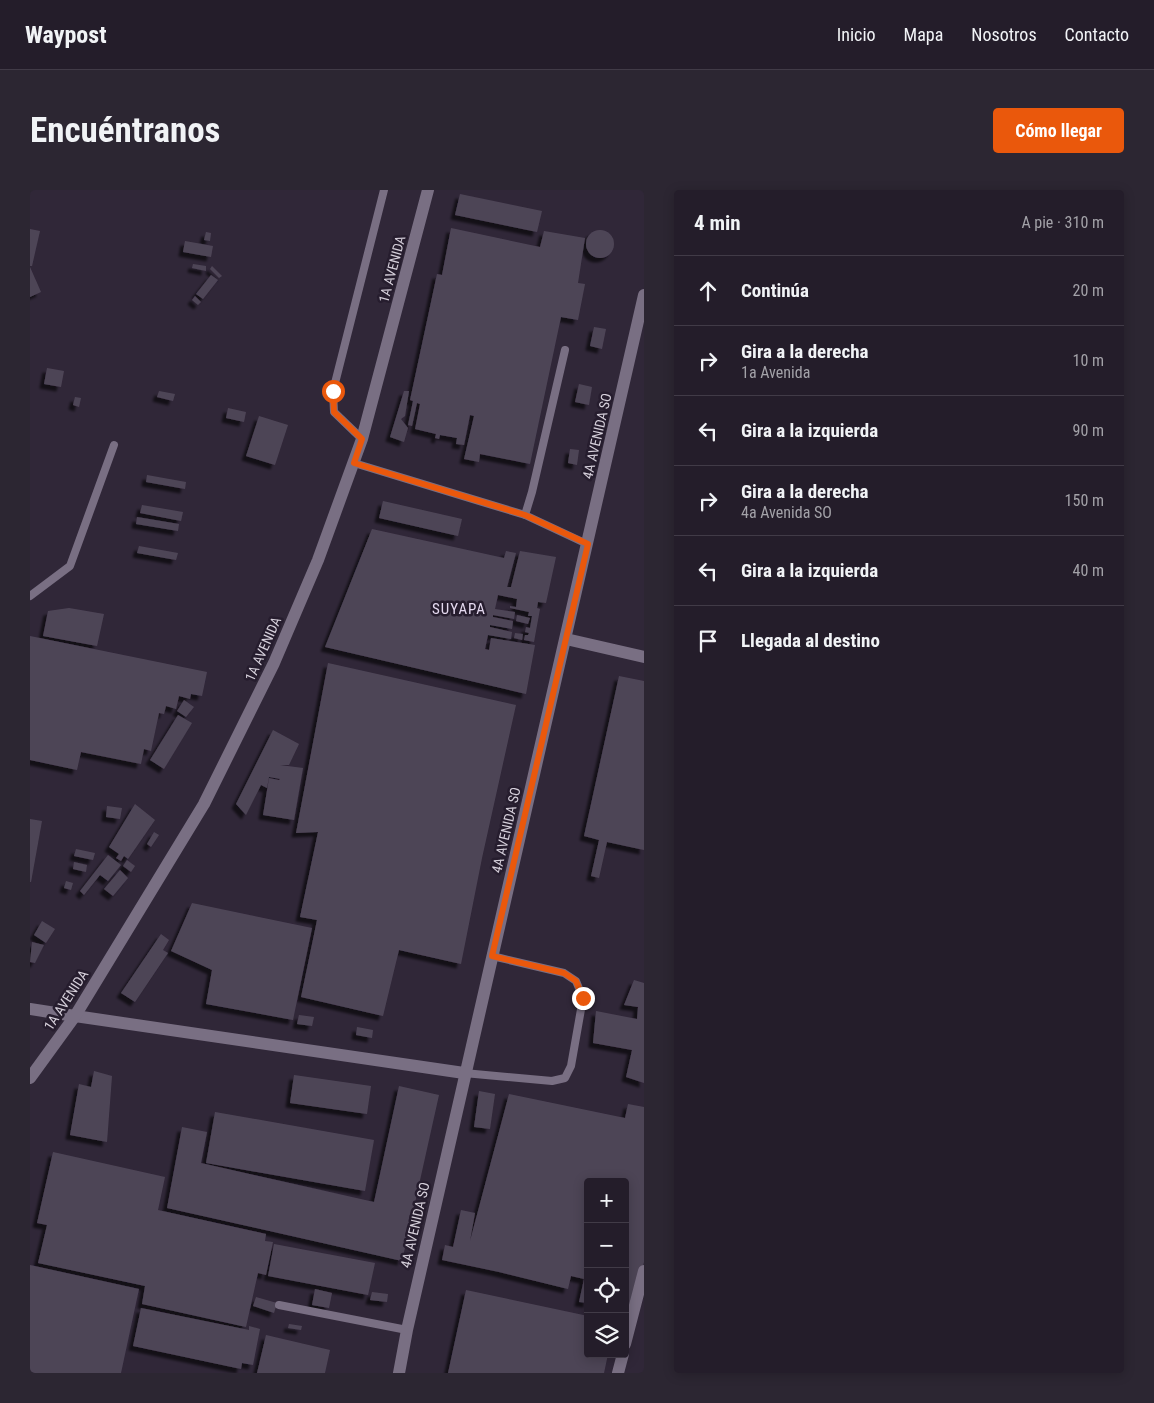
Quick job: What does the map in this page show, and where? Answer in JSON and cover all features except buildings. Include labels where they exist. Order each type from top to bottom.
[{"type":"street","name":"1A AVENIDA","points":[[30,1078],[75,1016],[204,804],[274,663],[318,560],[362,439],[428,190]]},
{"type":"street","name":"4A AVENIDA SO","points":[[399,1373],[464,1073],[588,544],[644,295]]},
{"type":"street","points":[[566,639],[644,657]]},
{"type":"street","points":[[30,1009],[464,1073]]},
{"type":"street","points":[[629,1329],[644,1271]]},
{"type":"street","points":[[618,1373],[622,1358]]},
{"type":"lane","points":[[362,439],[334,412],[333,391],[384,190]]},
{"type":"lane","points":[[525,515],[565,350]]},
{"type":"lane","points":[[30,596],[70,566],[114,446]]},
{"type":"lane","points":[[354,463],[525,515],[588,544]]},
{"type":"lane","points":[[464,1073],[552,1081],[565,1078],[571,1066],[583,998],[576,981],[564,973],[492,956]]},
{"type":"lane","points":[[279,1305],[407,1330]]},
{"type":"district","name":"SUYAPA","points":[[459,609]]},
{"type":"route","points":[[333,391],[334,412],[362,439],[354,463],[525,515],[588,544],[492,956],[564,973],[576,981],[583,998]]}]
